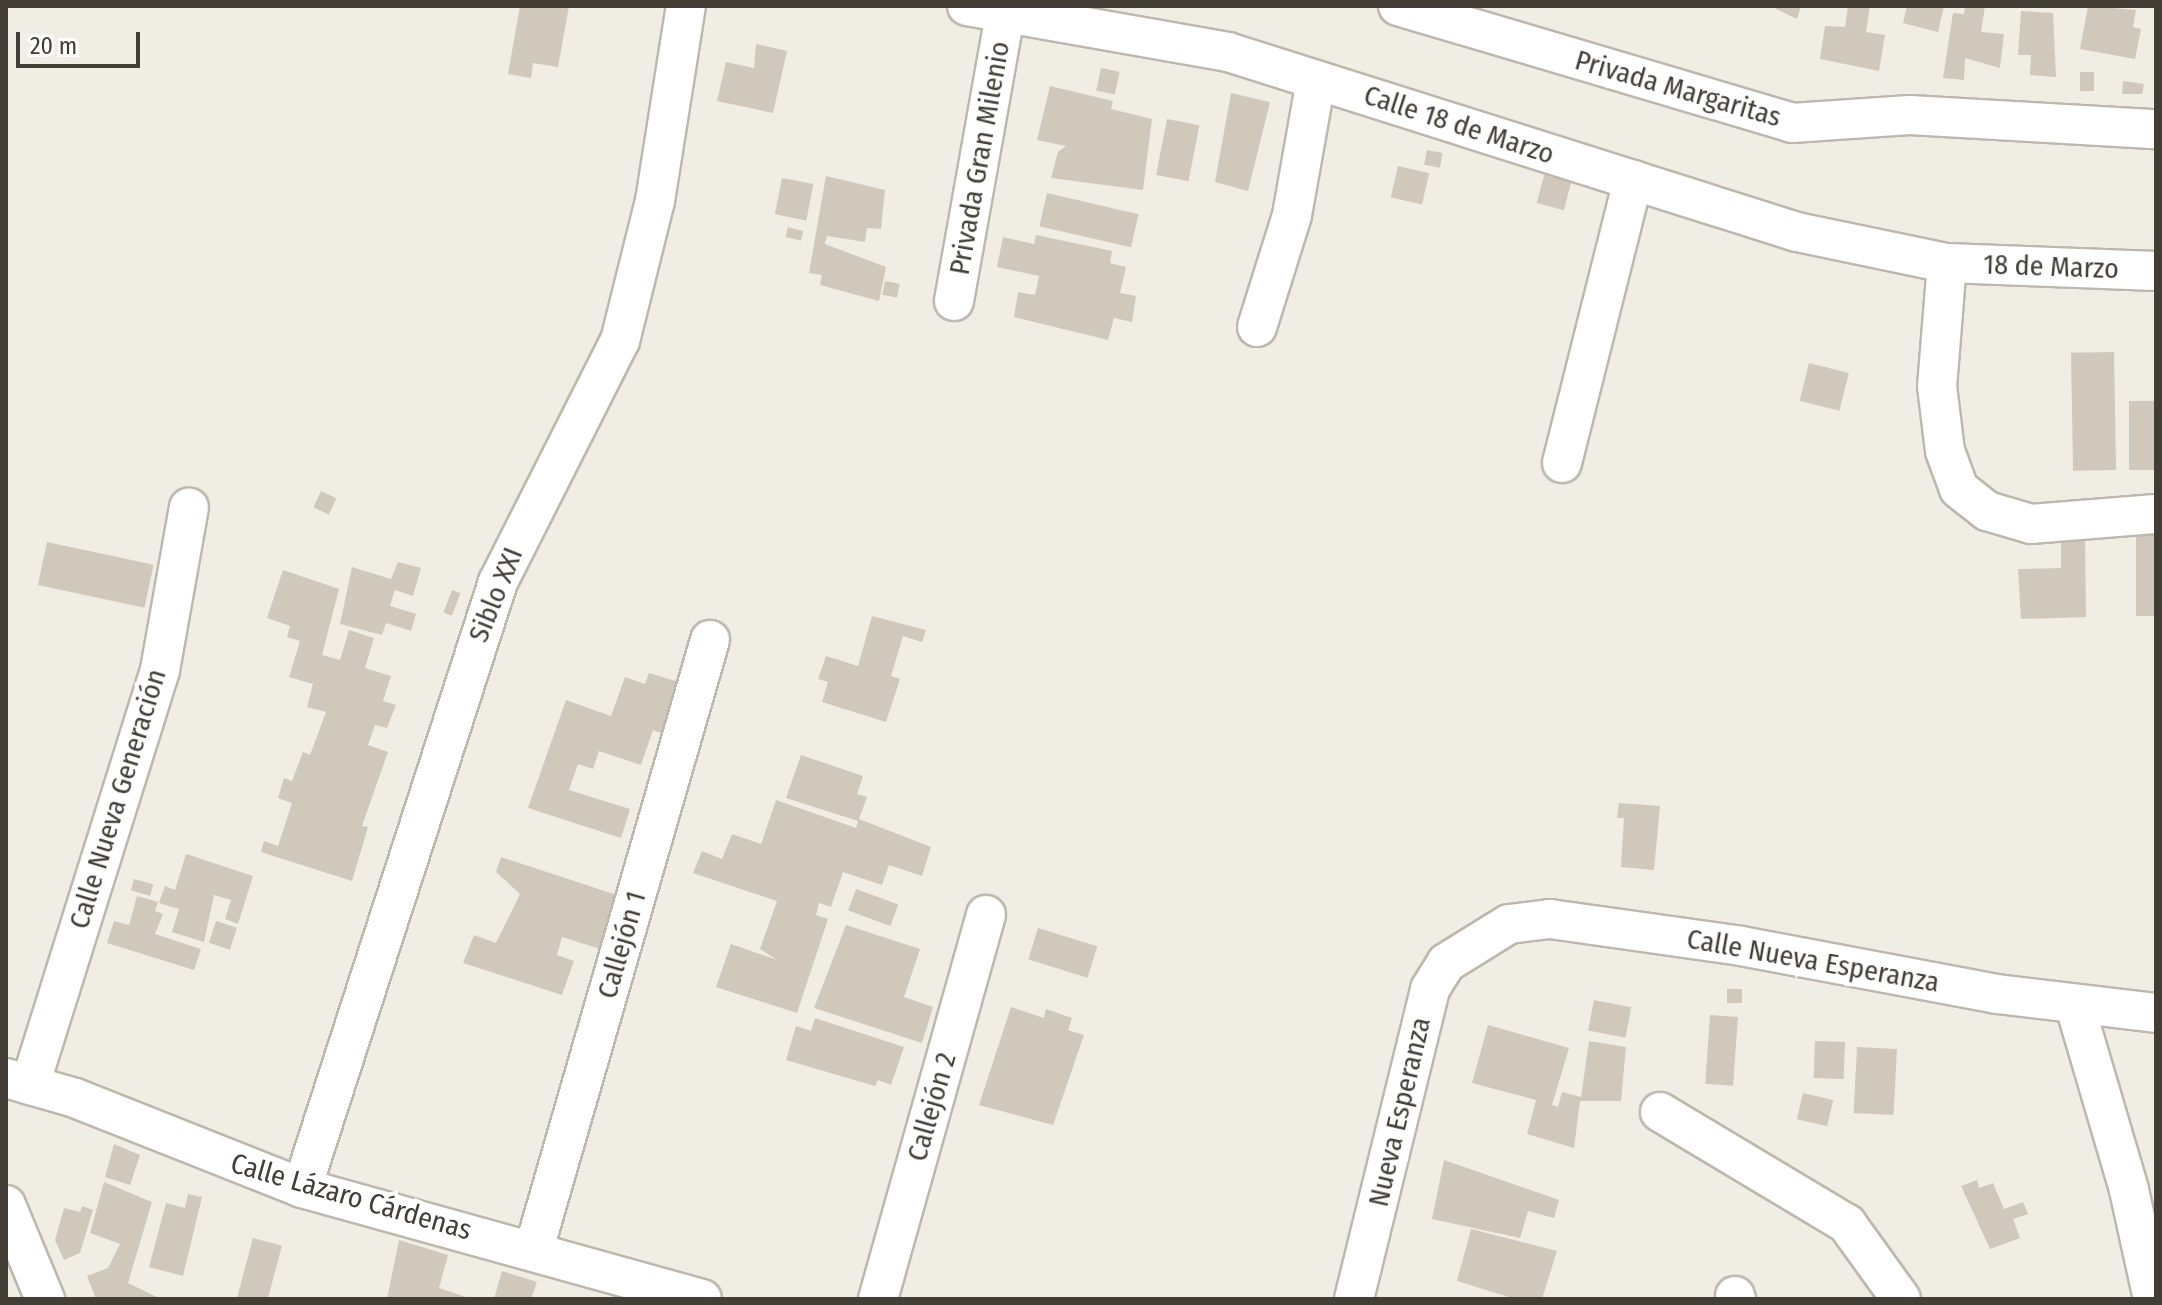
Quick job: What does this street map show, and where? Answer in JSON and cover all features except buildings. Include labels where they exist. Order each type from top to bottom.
[{"type":"street","name":"Siblo XXI","points":[[302,1188],[498,582],[620,341],[655,201],[686,6]]},
{"type":"street","name":"Calle 18 de Marzo","points":[[967,6],[1228,52],[1797,232],[1947,263]]},
{"type":"street","name":"Privada Margaritas","points":[[1398,6],[1792,123],[1910,115],[2156,129]]},
{"type":"street","name":"Privada Gran Milenio","points":[[954,301],[1005,15]]},
{"type":"street","points":[[1257,327],[1292,215],[1316,80]]},
{"type":"street","points":[[1562,463],[1633,180]]},
{"type":"street","points":[[1947,263],[1937,386],[1945,451],[1959,489],[1987,511],[2031,524],[2156,514]]},
{"type":"street","name":"18 de Marzo","points":[[1947,263],[2156,271]]},
{"type":"street","name":"Calle Nueva Generación","points":[[18,1081],[160,670],[189,508]]},
{"type":"street","name":"Callejón 1","points":[[534,1249],[710,640]]},
{"type":"street","name":"Callejón 2","points":[[878,1299],[986,915]]},
{"type":"street","name":"Calle Nueva Esperanza","points":[[1473,941],[1509,924],[1550,919],[2075,1006],[2156,1013]]},
{"type":"street","name":"Nueva Esperanza","points":[[1354,1299],[1430,989],[1446,963],[1473,941]]},
{"type":"street","points":[[2075,1006],[2129,1190],[2153,1299]]},
{"type":"street","name":"Calle Lázaro Cárdenas","points":[[18,1081],[302,1188],[534,1249],[702,1299]]},
{"type":"street","points":[[1660,1112],[1847,1224],[1901,1299]]},
{"type":"street","points":[[6,1205],[45,1299]]}]
